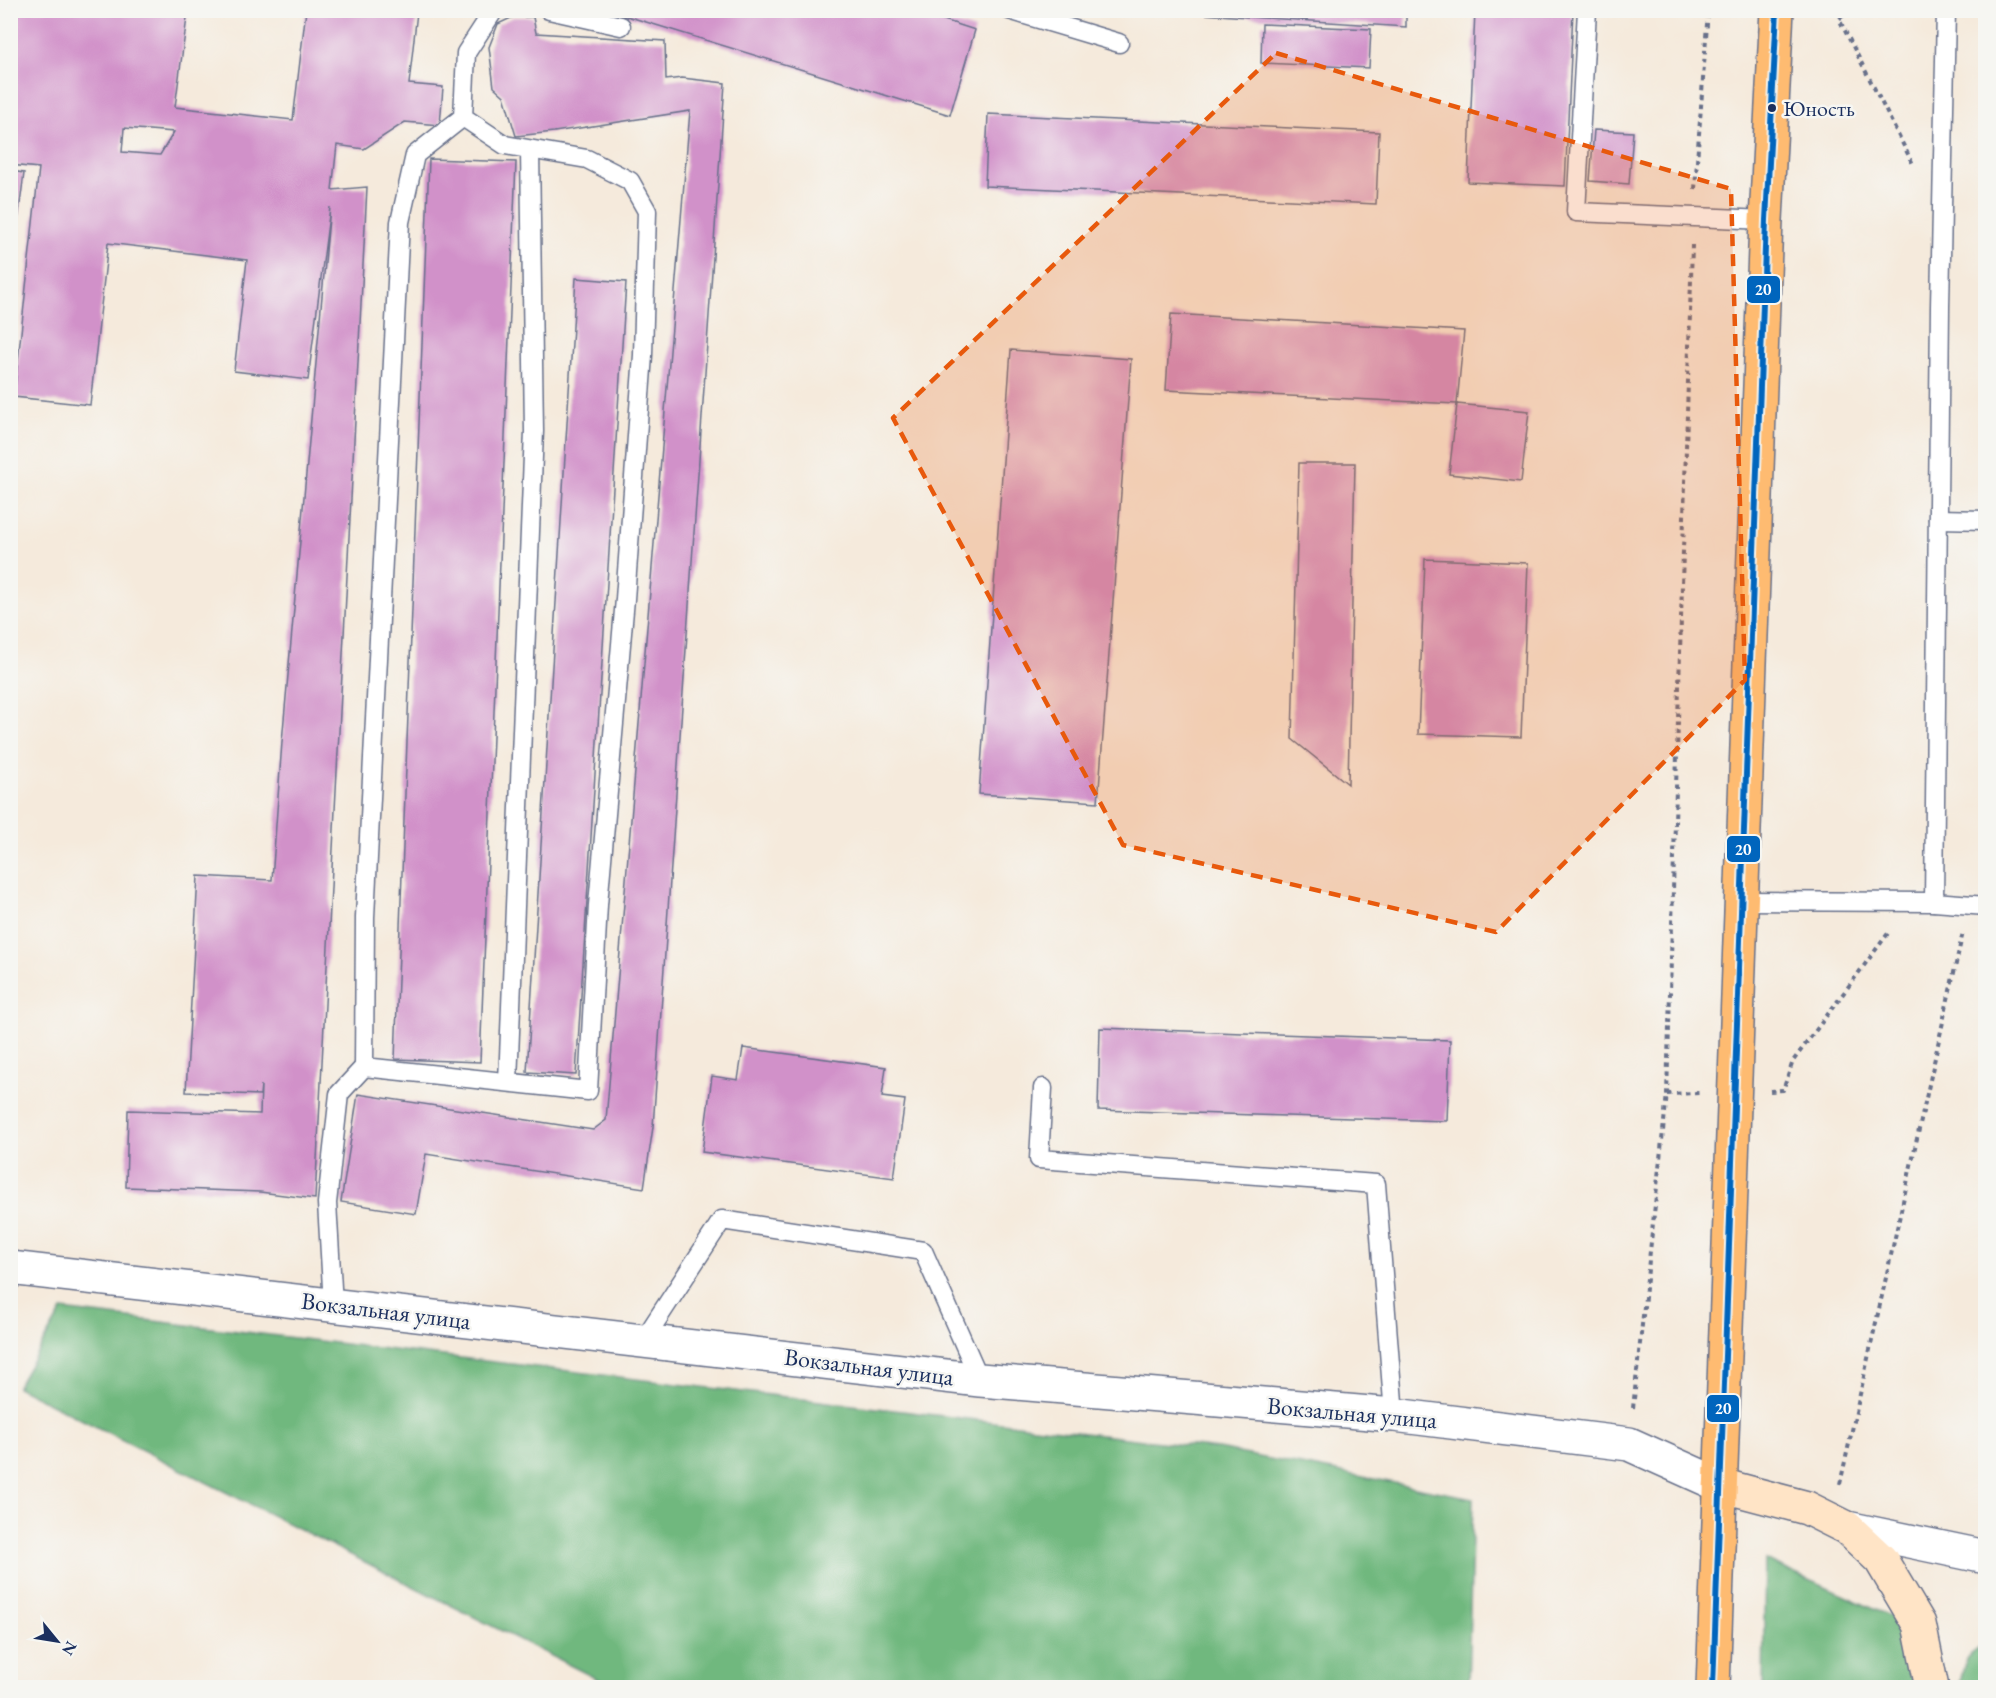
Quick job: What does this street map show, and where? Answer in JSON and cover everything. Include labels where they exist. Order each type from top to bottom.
[{"type":"main road","points":[[1713,1688],[1766,220],[1777,10]]},
{"type":"street","name":"Вокзальная улица","points":[[10,1268],[980,1380],[1394,1415],[1629,1444],[1720,1485]]},
{"type":"street","points":[[1720,1485],[1808,1508],[1847,1528],[1986,1557]]},
{"type":"street","points":[[1847,1528],[1881,1560],[1919,1624],[1932,1688]]},
{"type":"lane","points":[[333,1305],[327,1203],[339,1094],[364,1066],[365,917],[400,222],[416,156],[463,117],[466,53],[494,10]]},
{"type":"lane","points":[[549,10],[621,26]]},
{"type":"lane","points":[[1010,10],[1119,43]]},
{"type":"lane","points":[[1587,10],[1576,212],[1766,220]]},
{"type":"lane","points":[[1934,902],[1940,307],[1946,10]]},
{"type":"lane","points":[[364,1066],[588,1091],[598,904],[626,598],[643,355],[647,212],[630,181],[587,159],[506,145],[463,117]]},
{"type":"lane","points":[[508,1082],[534,431],[530,150]]},
{"type":"lane","points":[[1938,519],[1986,520]]},
{"type":"lane","points":[[1742,901],[1934,902],[1977,905]]},
{"type":"lane","points":[[1043,1088],[1039,1159],[1376,1184],[1394,1415]]},
{"type":"lane","points":[[643,1341],[722,1220],[922,1251],[980,1380]]},
{"type":"path","points":[[1629,1444],[1667,1094],[1693,218],[1708,10]]},
{"type":"path","points":[[1850,10],[1839,19],[1915,167]]},
{"type":"path","points":[[1667,1094],[1783,1090],[1793,1060],[1911,902]]},
{"type":"path","points":[[1840,1485],[1977,905]]},
{"type":"highlighted area","points":[[1276,53],[1731,189],[1745,680],[1496,932],[1123,845],[893,418]]},
{"type":"green space","points":[[62,1310],[1218,1449],[1473,1498],[1468,1687],[613,1687],[17,1387]]},
{"type":"green space","points":[[1765,1560],[1912,1626],[1913,1687],[1763,1688]]},
{"type":"green space","points":[[1985,1644],[1985,1687],[1959,1687],[1966,1658]]},
{"type":"building","points":[[10,10],[188,10],[175,107],[293,120],[306,10],[417,12],[409,84],[443,87],[440,125],[405,122],[364,149],[337,145],[332,190],[367,187],[315,1199],[260,1192],[126,1187],[128,1110],[260,1114],[261,1085],[260,1095],[186,1092],[198,876],[272,880],[282,742],[330,207],[308,380],[234,371],[247,260],[108,243],[90,405],[14,397],[39,168],[10,165]],"holes":[[[124,128],[174,132],[160,155],[122,152]]]},
{"type":"building","points":[[607,10],[913,10],[975,30],[950,115]]},
{"type":"building","points":[[1187,10],[1406,10],[1406,27],[1187,13]]},
{"type":"building","points":[[1475,10],[1573,10],[1565,186],[1468,182]]},
{"type":"building","points":[[513,17],[533,17],[536,33],[665,41],[666,80],[682,78],[725,83],[653,1127],[644,1188],[426,1154],[416,1214],[341,1202],[358,1094],[593,1130],[606,1120],[690,111],[516,136],[504,96],[494,87],[489,47],[498,24]]},
{"type":"building","points":[[1262,24],[1371,29],[1369,68],[1261,63]]},
{"type":"building","points":[[988,114],[1379,132],[1376,204],[985,186]]},
{"type":"building","points":[[1594,130],[1633,132],[1629,184],[1590,181]]},
{"type":"building","points":[[429,159],[516,162],[480,1062],[395,1059]]},
{"type":"building","points":[[10,171],[24,173],[14,251],[10,250]]},
{"type":"building","points":[[576,278],[626,282],[576,1075],[527,1072]]},
{"type":"building","points":[[1171,314],[1464,331],[1457,404],[1166,390]]},
{"type":"building","points":[[1011,350],[1131,359],[1098,802],[979,794]]},
{"type":"building","points":[[1457,404],[1529,411],[1521,482],[1449,474]]},
{"type":"building","points":[[1299,463],[1355,463],[1348,784],[1292,739]]},
{"type":"building","points":[[1425,559],[1528,563],[1521,737],[1418,734]]},
{"type":"building","points":[[1100,1028],[1450,1040],[1447,1121],[1098,1110]]},
{"type":"building","points":[[743,1048],[886,1067],[882,1097],[905,1100],[894,1178],[702,1152],[712,1076],[738,1080]]},
{"type":"transit line","name":"20","points":[[1713,1688],[1766,220],[1777,10]]},
{"type":"place","name":"Юность","points":[[1772,108]]}]
